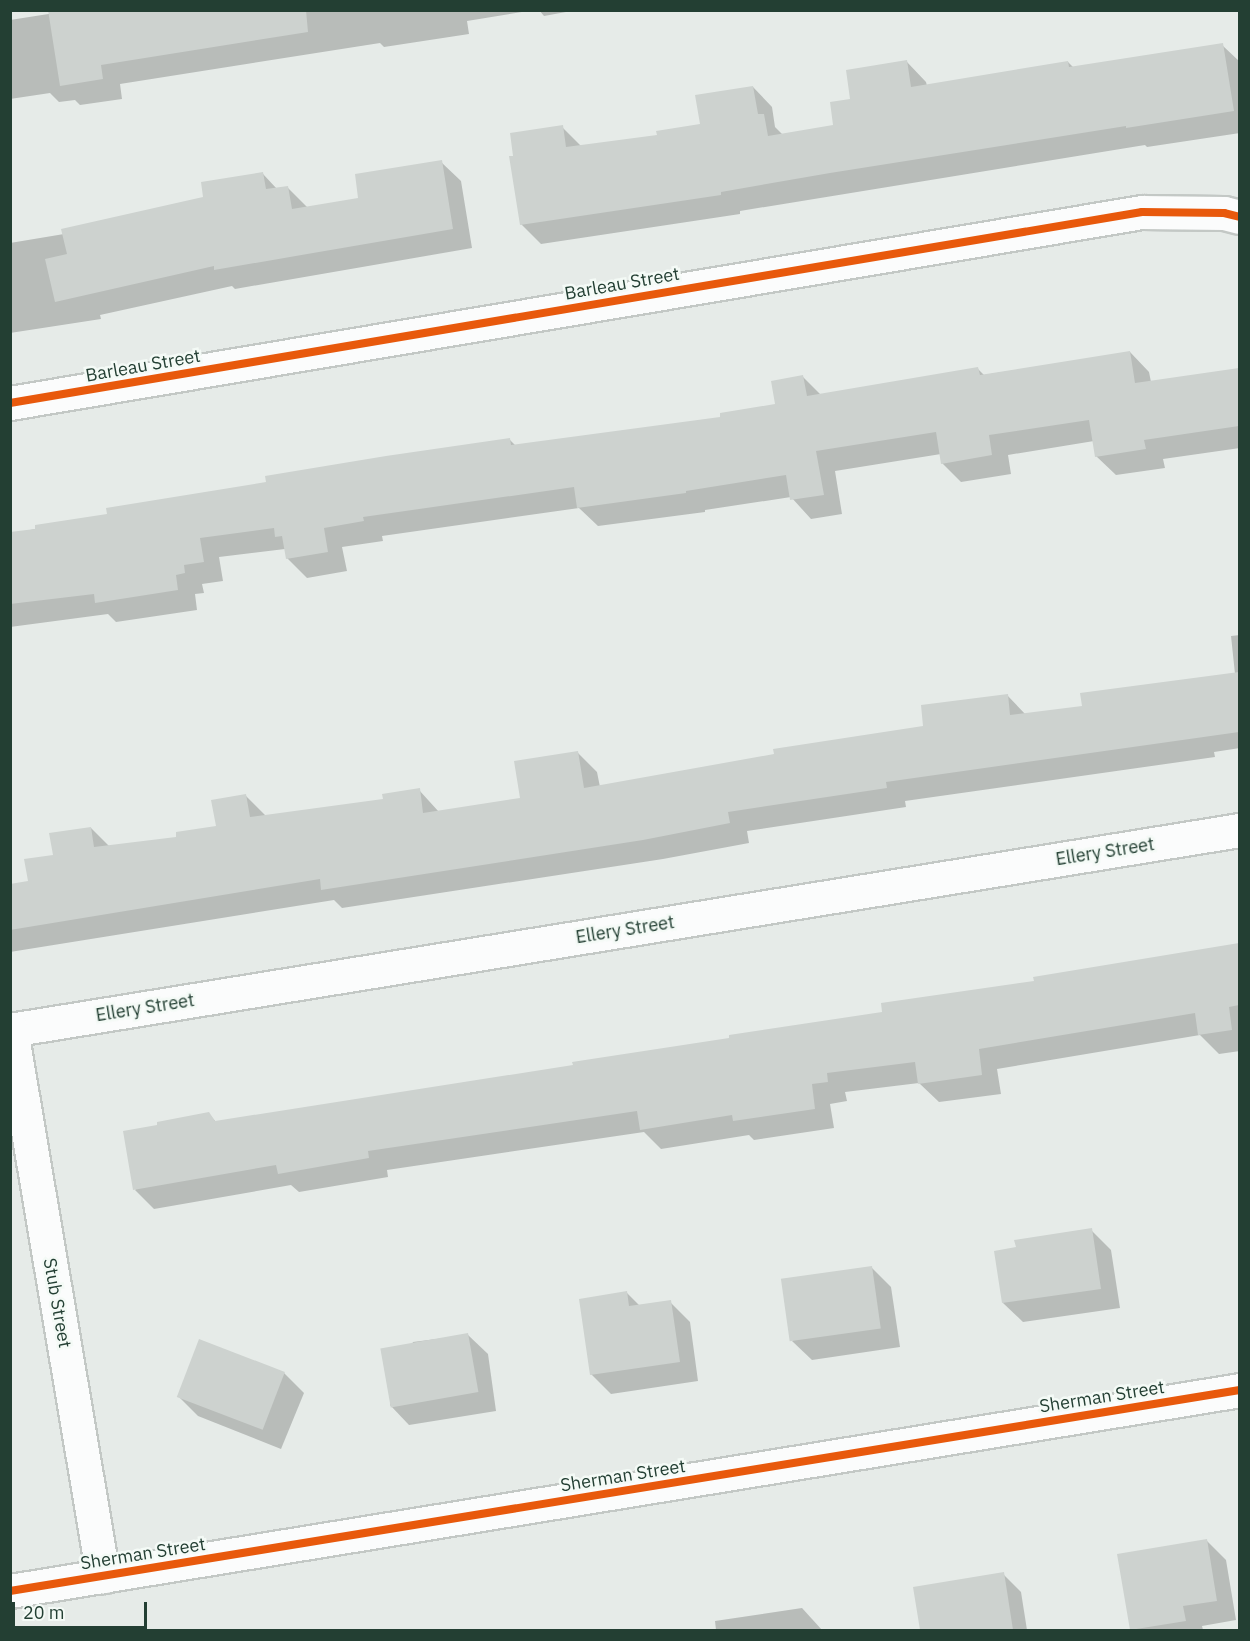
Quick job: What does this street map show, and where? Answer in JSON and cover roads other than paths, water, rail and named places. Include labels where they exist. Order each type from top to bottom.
[{"type":"street","name":"Barleau Street","points":[[10,404],[1142,212],[1224,213],[1239,217]]},
{"type":"street","name":"Ellery Street","points":[[11,1030],[1239,830]]},
{"type":"street","name":"Stub Street","points":[[11,1030],[103,1576]]},
{"type":"street","name":"Sherman Street","points":[[10,1591],[1239,1390]]}]
